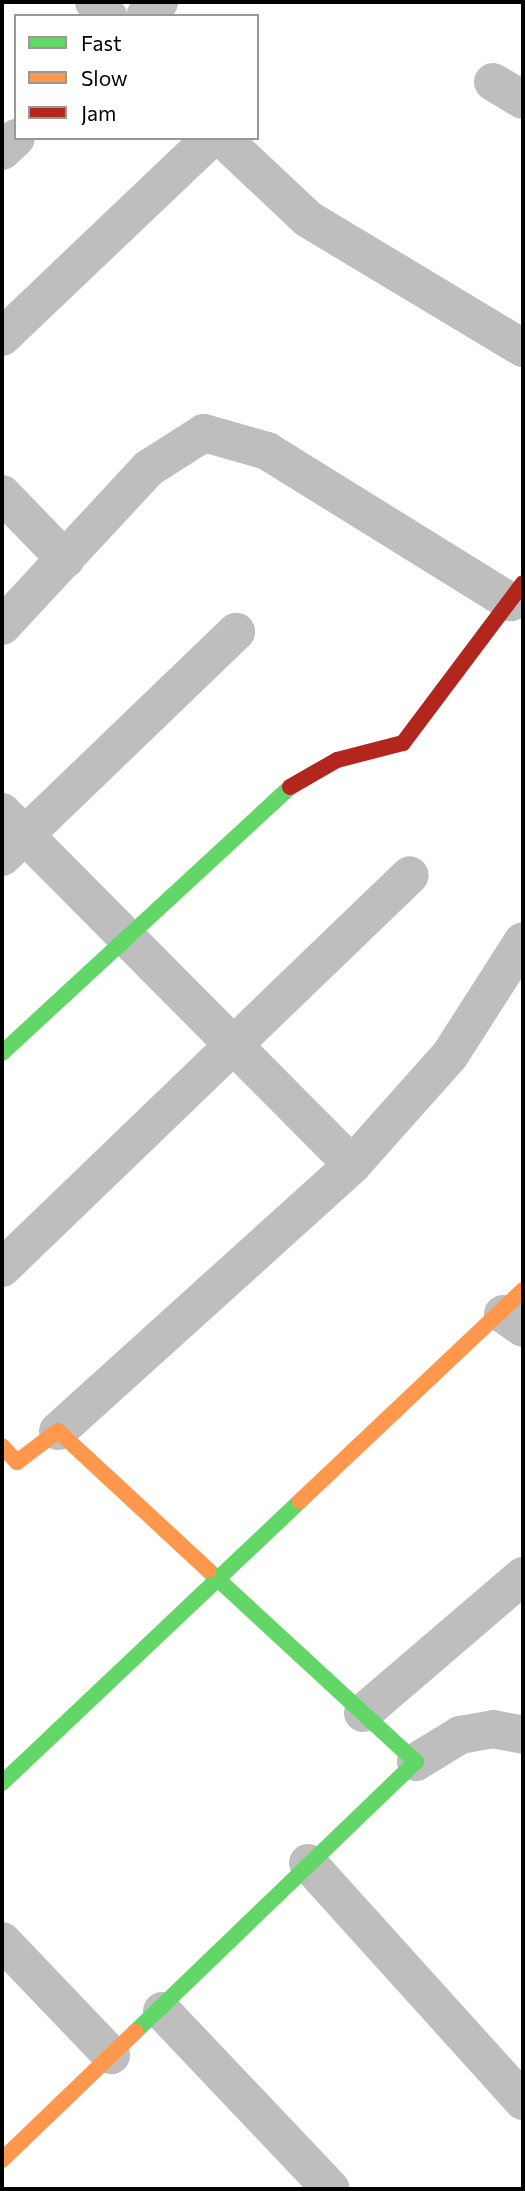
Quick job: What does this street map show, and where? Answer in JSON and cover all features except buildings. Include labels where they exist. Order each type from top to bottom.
[{"type":"street","points":[[2,337],[209,140]]},
{"type":"street","points":[[224,140],[308,219],[523,348]]},
{"type":"street","points":[[2,626],[149,468],[204,433],[267,451],[517,592],[403,743],[337,760],[291,786],[2,1053]]},
{"type":"street","points":[[2,494],[65,559]]},
{"type":"street","points":[[236,632],[9,834],[127,936],[352,1165]]},
{"type":"street","points":[[2,1268],[410,874]]},
{"type":"street","points":[[7,1461],[58,1431],[352,1165],[450,1055],[523,941]]},
{"type":"street","points":[[2,1783],[218,1579],[516,1311]]},
{"type":"street","points":[[58,1431],[416,1762]]},
{"type":"street","points":[[363,1713],[523,1576]]},
{"type":"street","points":[[2,2160],[111,2055],[162,2011],[308,1863],[416,1762],[460,1735],[493,1728],[523,1735]]},
{"type":"street","points":[[308,1863],[523,2101]]},
{"type":"street","points":[[2,1941],[111,2055]]},
{"type":"street","points":[[162,2011],[331,2189]]},
{"type":"traffic: fast","points":[[2,1053],[290,787]]},
{"type":"traffic: fast","points":[[2,1783],[300,1501]]},
{"type":"traffic: fast","points":[[135,2032],[416,1762],[208,1570]]},
{"type":"traffic: slow","points":[[300,1501],[523,1290]]},
{"type":"traffic: slow","points":[[2,1446],[17,1462],[58,1431],[208,1570]]},
{"type":"traffic: slow","points":[[2,2160],[135,2032]]},
{"type":"traffic: jam","points":[[290,787],[337,760],[403,743],[523,583]]}]
